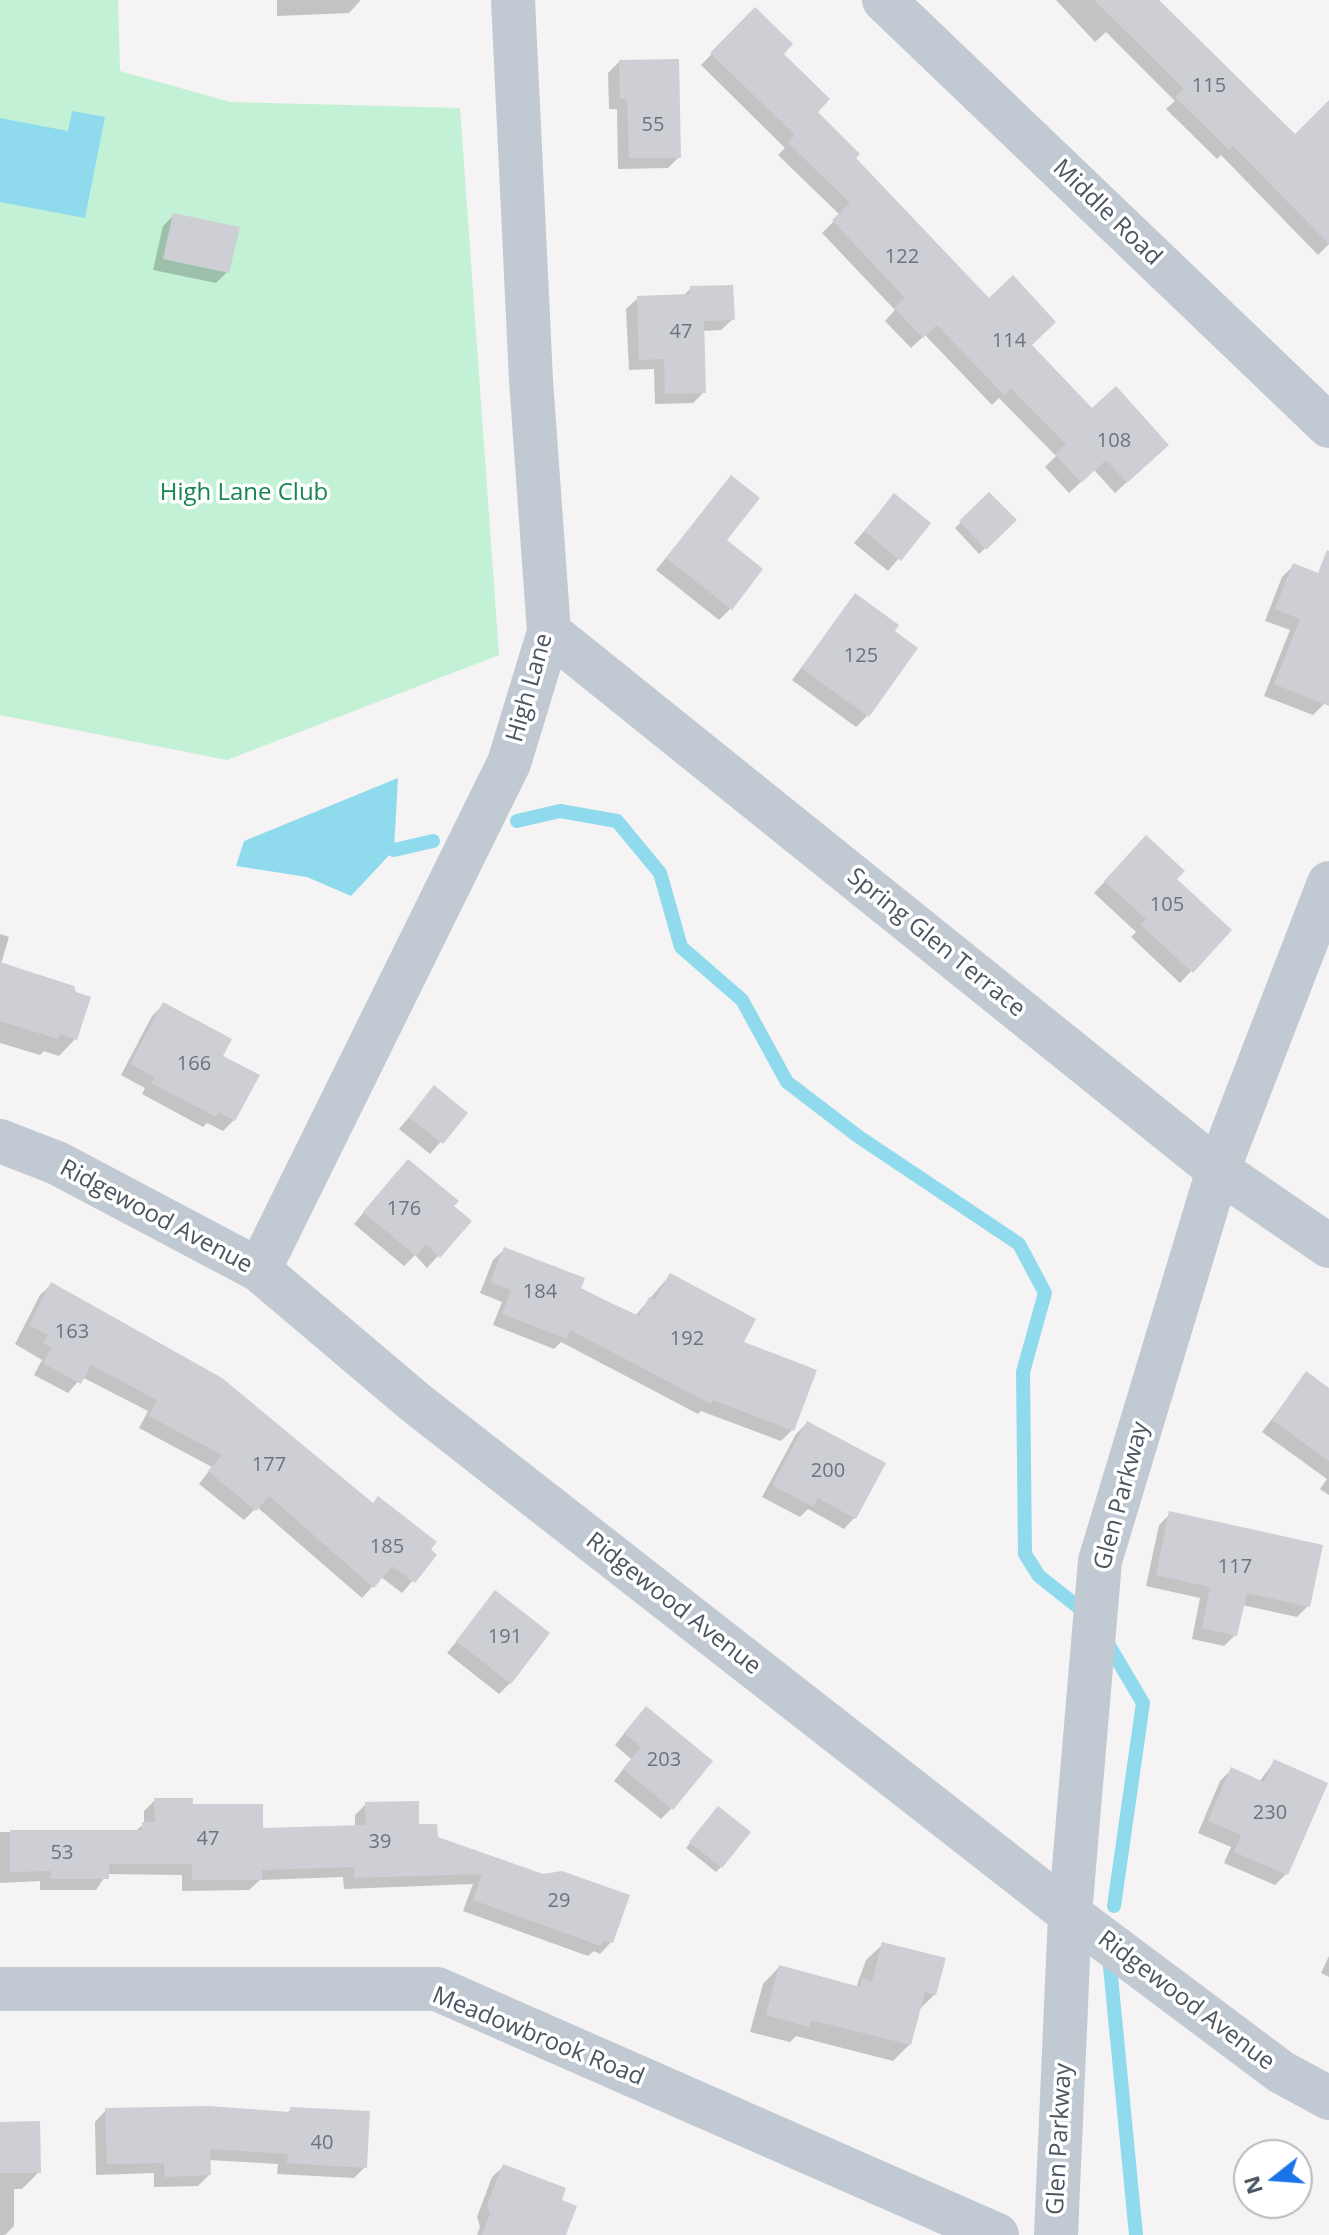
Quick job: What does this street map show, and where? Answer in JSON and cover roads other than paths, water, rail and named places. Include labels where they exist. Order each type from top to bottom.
[{"type":"street","name":"High Lane","points":[[259,1270],[509,763],[549,632],[531,380],[513,0]]},
{"type":"street","name":"Middle Road","points":[[884,0],[1329,426]]},
{"type":"street","name":"Spring Glen Terrace","points":[[549,632],[1218,1170],[1329,1246]]},
{"type":"street","name":"Glen Parkway","points":[[1056,2235],[1070,1914],[1100,1561],[1218,1170],[1329,883]]},
{"type":"street","name":"Ridgewood Avenue","points":[[0,1141],[57,1163],[259,1270],[416,1403],[1070,1914],[1281,2072],[1329,2098]]},
{"type":"street","name":"Meadowbrook Road","points":[[0,1989],[437,1989],[997,2235]]},
{"type":"water","points":[[72,111],[105,117],[85,218],[0,202],[0,118],[68,131]]},
{"type":"water","points":[[398,778],[394,850],[351,896],[307,877],[236,866],[244,841]]},
{"type":"waterway","points":[[517,821],[560,811],[617,821],[660,873],[681,947],[742,1000],[787,1082],[859,1137],[1019,1244],[1045,1293],[1023,1372],[1025,1554],[1039,1576],[1087,1614]]},
{"type":"waterway","points":[[394,850],[433,841]]},
{"type":"waterway","points":[[1104,1637],[1143,1703],[1114,1906]]},
{"type":"waterway","points":[[1110,1966],[1136,2235]]},
{"type":"park label","name":"High Lane Club","points":[[244,493]]}]
